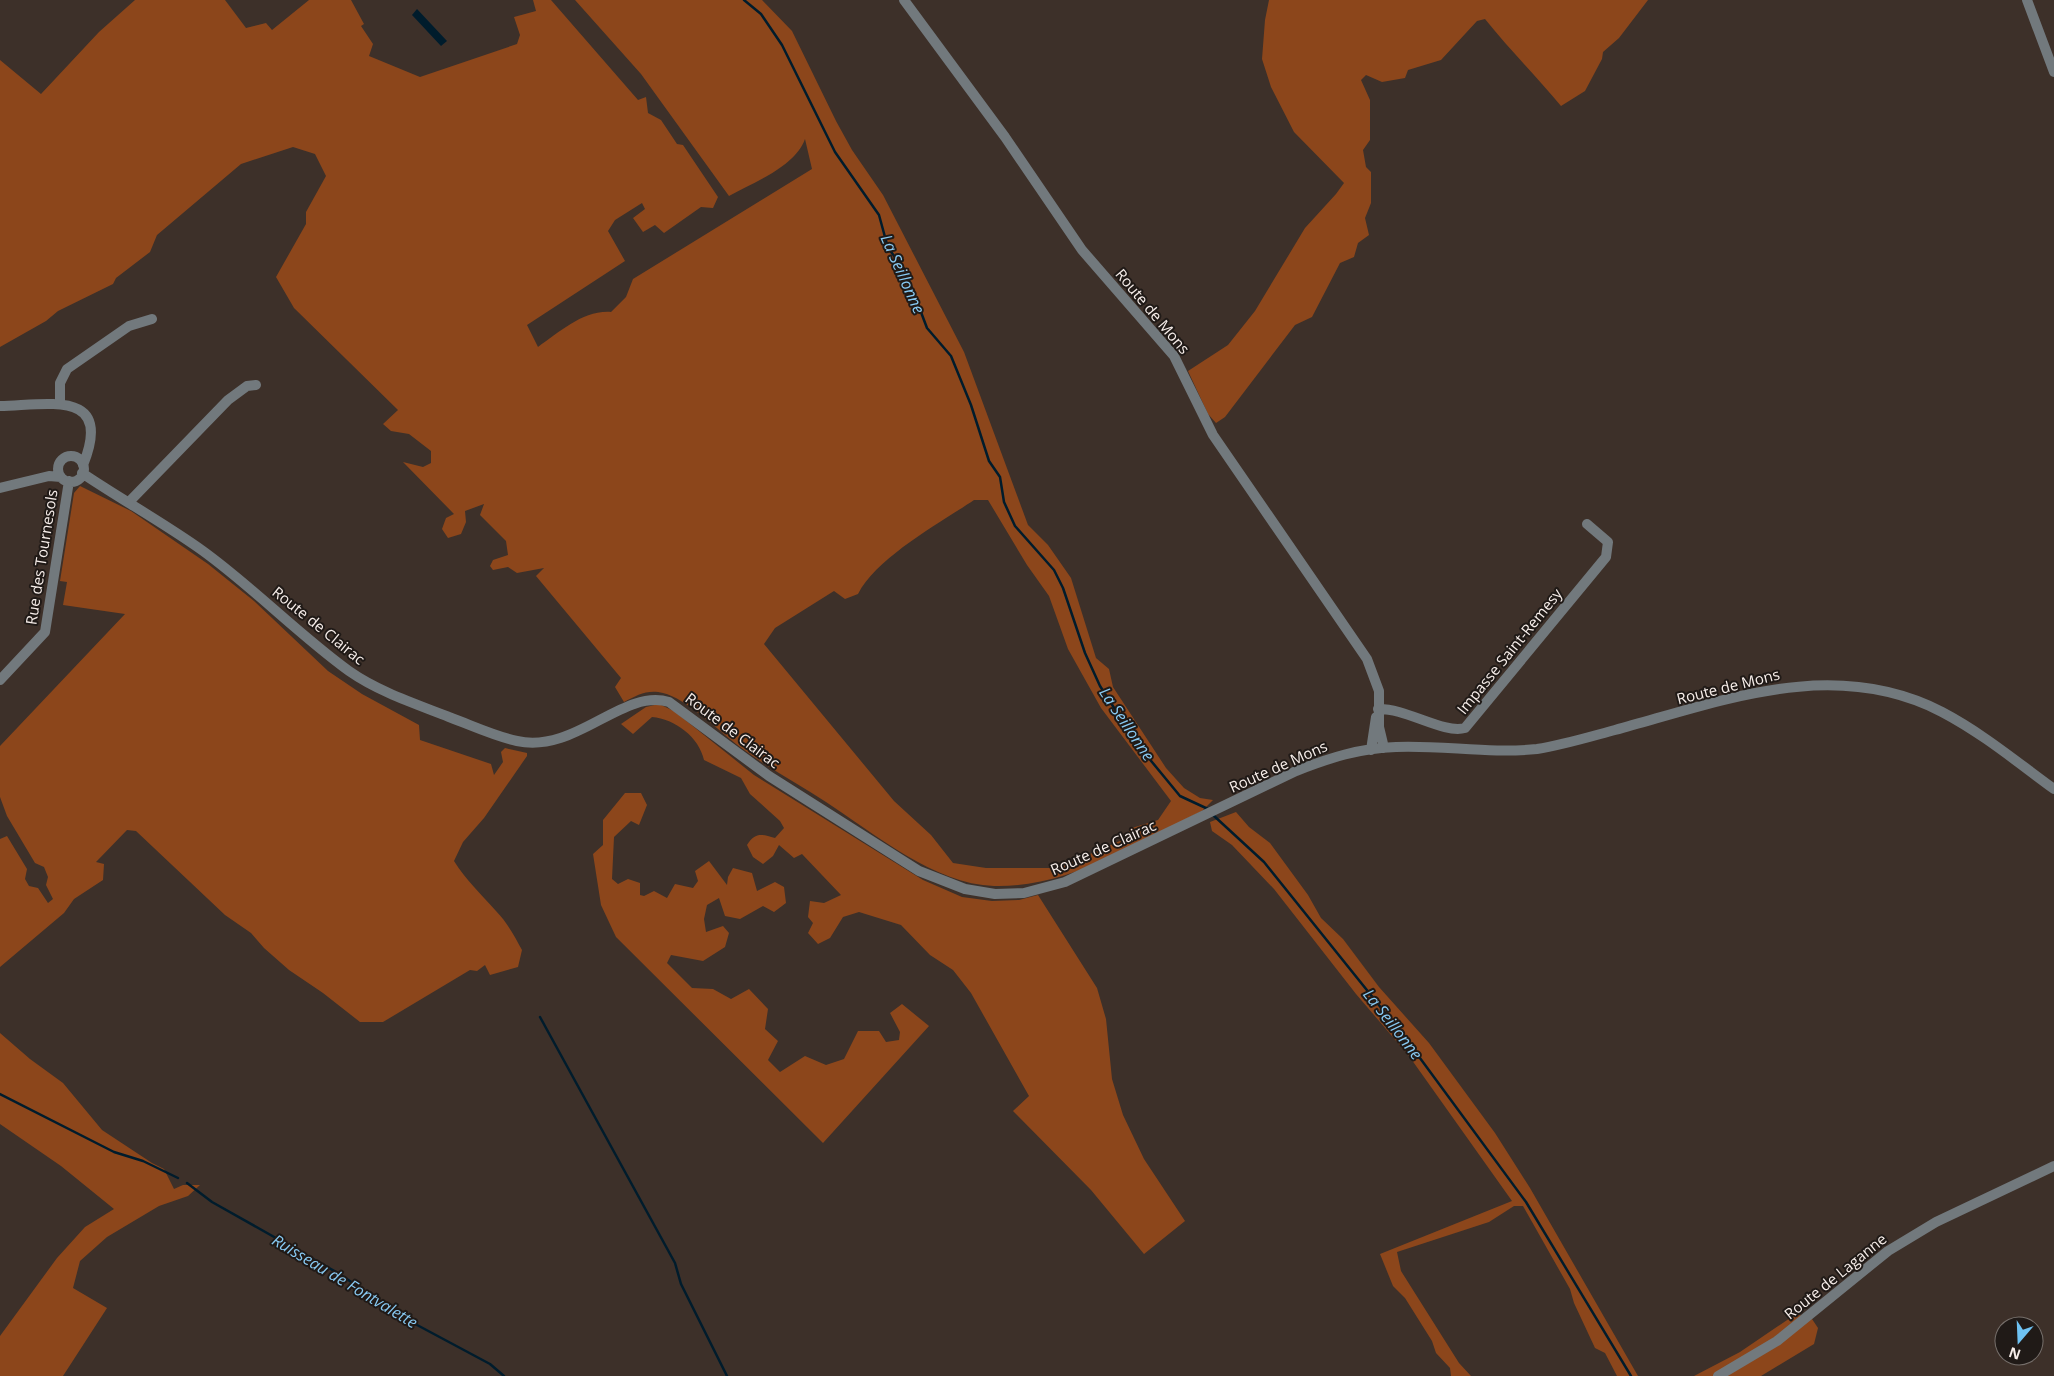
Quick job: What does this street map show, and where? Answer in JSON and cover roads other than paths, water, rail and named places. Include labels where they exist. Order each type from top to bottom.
[{"type":"street","name":"Route de Mons","points":[[904,0],[1005,137],[1082,250],[1174,356],[1213,435],[1367,659],[1379,691],[1378,708],[1371,736],[1371,750]]},
{"type":"street","points":[[2027,0],[2054,72]]},
{"type":"street","points":[[60,404],[60,383],[67,369],[129,326],[152,319]]},
{"type":"street","points":[[129,502],[228,400],[247,386],[256,385]]},
{"type":"street","points":[[0,406],[60,404],[74,406],[85,414],[91,425],[92,437],[83,469],[77,480],[62,475],[49,476],[0,488]]},
{"type":"street","points":[[62,475],[64,457],[73,456],[83,451],[92,437]]},
{"type":"street","name":"Route de Clairac","points":[[73,456],[83,469],[209,556],[351,672],[389,692],[491,732],[529,743],[550,742],[566,738],[641,702],[660,699],[670,702],[777,782],[919,871],[965,889],[1010,894],[1048,888],[1083,875],[1227,805]]},
{"type":"street","name":"Rue des Tournesols","points":[[0,680],[45,632],[62,475]]},
{"type":"street","name":"Impasse Saint-Remesy","points":[[1378,708],[1400,711],[1450,729],[1465,728],[1606,557],[1608,542],[1587,524]]},
{"type":"street","name":"Route de Mons","points":[[1227,805],[1296,771],[1327,759],[1384,748],[1480,751],[1539,748],[1581,740],[1769,690],[1814,684],[1855,685],[1899,695],[1941,712],[1976,732],[2054,789]]},
{"type":"street","name":"Route de Mons","points":[[1378,708],[1384,748]]},
{"type":"street","name":"Route de Laganne","points":[[1718,1376],[1777,1341],[1888,1251],[1936,1222],[2054,1166]]},
{"type":"water","points":[[417,9],[447,41],[441,46],[412,15]]},
{"type":"waterway","name":"La Seillonne","points":[[744,0],[761,14],[782,45],[835,152],[879,215],[888,248],[905,270],[927,328],[951,356],[971,405],[989,461],[1000,477],[1004,502],[1015,526],[1054,570],[1063,588],[1085,653],[1100,686],[1138,745],[1180,796],[1208,809]]},
{"type":"waterway","name":"La Seillonne","points":[[1213,815],[1264,862],[1403,1035],[1526,1202],[1631,1376]]},
{"type":"waterway","points":[[540,1017],[675,1263],[681,1284],[727,1376]]},
{"type":"waterway","name":"Ruisseau de Fontvalette","points":[[0,1094],[114,1152],[143,1161],[178,1178]]},
{"type":"waterway","name":"Ruisseau de Fontvalette","points":[[187,1183],[212,1202],[338,1273],[404,1318],[490,1364],[504,1376]]}]
